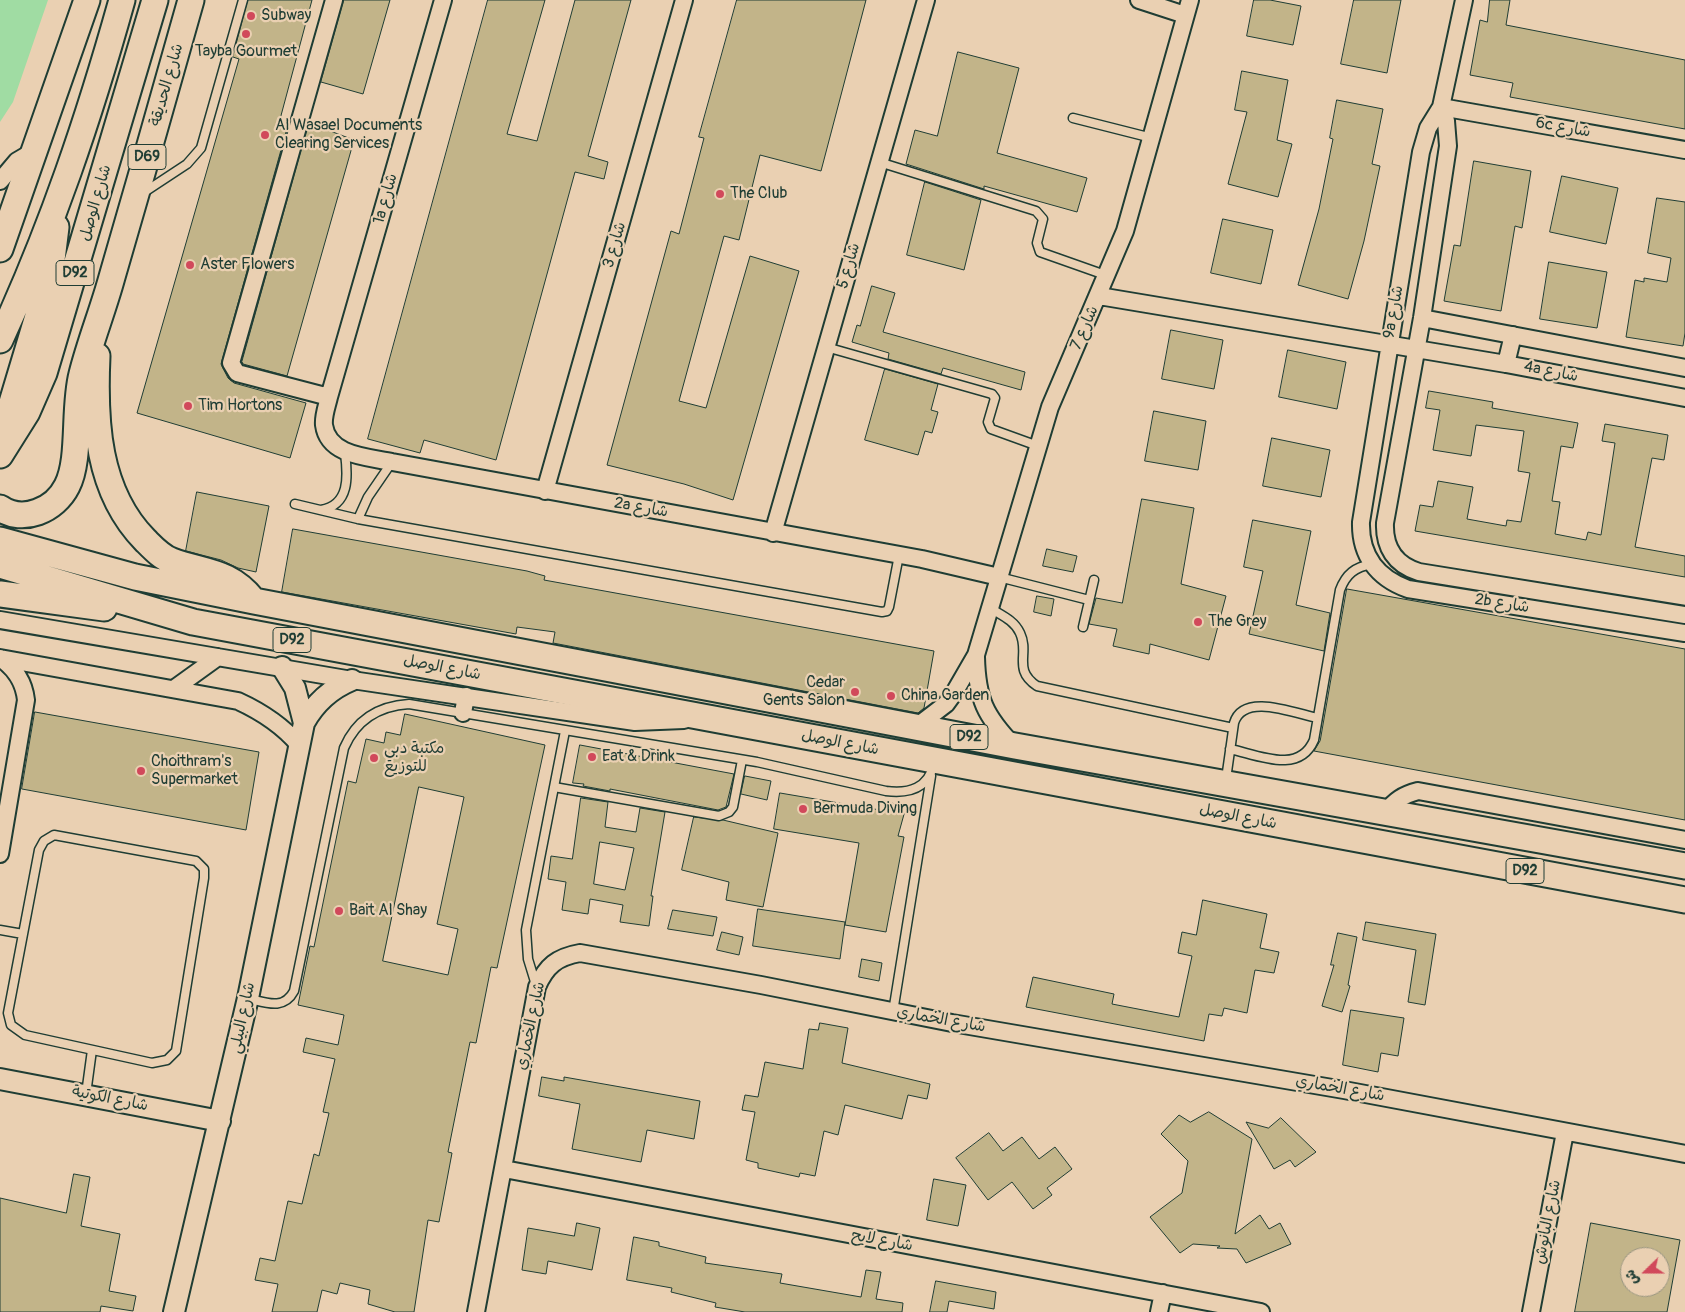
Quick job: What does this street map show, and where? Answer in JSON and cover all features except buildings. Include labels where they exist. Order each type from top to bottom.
[{"type":"main road","points":[[0,249],[86,0]]},
{"type":"main road","points":[[0,340],[56,209],[91,110],[122,0]]},
{"type":"main road","name":"شارع الوصل","points":[[0,455],[27,412],[44,373],[155,0]]},
{"type":"main road","name":"شارع الحديقة","points":[[102,314],[191,0]]},
{"type":"main road","points":[[0,431],[11,406],[50,276],[55,243],[56,209]]},
{"type":"main road","points":[[0,508],[17,514],[32,514],[57,500],[67,488],[73,472],[79,384],[102,314]]},
{"type":"main road","points":[[102,314],[98,351],[96,427],[108,477],[118,504],[133,528],[156,551],[170,560],[224,576],[246,591],[254,601]]},
{"type":"main road","name":"شارع الوصل","points":[[0,540],[135,577],[254,601],[1015,746],[1685,866]]},
{"type":"main road","name":"شارع الوصل","points":[[0,565],[193,622],[703,717],[933,768],[1685,900]]},
{"type":"main road","points":[[0,594],[193,622]]},
{"type":"street","points":[[334,0],[230,363],[237,373],[329,397],[324,424],[326,432],[336,446],[345,452]]},
{"type":"street","name":"1a شارع","points":[[329,397],[443,0]]},
{"type":"street","name":"شارع 3","points":[[545,491],[684,0]]},
{"type":"street","name":"شارع 5","points":[[773,533],[926,0]]},
{"type":"street","points":[[1139,0],[1188,8]]},
{"type":"street","name":"9a شارع","points":[[1361,522],[1388,345],[1424,140],[1441,107],[1464,0]]},
{"type":"street","name":"شارع 7","points":[[916,727],[946,704],[976,655],[1050,407],[1108,276],[1130,216],[1188,8]]},
{"type":"street","name":"9a شارع","points":[[1385,523],[1417,350],[1448,146],[1446,121],[1441,107]]},
{"type":"street","name":"6c شارع","points":[[1441,107],[1685,150]]},
{"type":"street","points":[[0,181],[18,161],[34,151]]},
{"type":"street","name":"4a شارع","points":[[1099,296],[1506,364],[1685,398]]},
{"type":"street","name":"4a شارع","points":[[1422,318],[1685,368]]},
{"type":"street","points":[[1506,364],[1513,335]]},
{"type":"street","name":"2a شارع","points":[[345,452],[545,491],[900,555],[998,577]]},
{"type":"street","name":"2b شارع","points":[[1361,522],[1363,544],[1372,564],[1388,580],[1408,589],[1685,633]]},
{"type":"street","name":"2b شارع","points":[[1385,523],[1386,542],[1390,550],[1402,564],[1410,569],[1685,614]]},
{"type":"street","points":[[0,620],[352,680],[635,722],[674,721],[703,717]]},
{"type":"street","name":"شارع 7","points":[[976,655],[977,681],[983,707],[997,728],[1015,746]]},
{"type":"street","points":[[0,658],[175,688],[238,701],[259,710],[276,722],[299,745]]},
{"type":"street","points":[[0,658],[16,672],[25,690],[26,700],[0,854]]},
{"type":"street","points":[[175,688],[218,658]]},
{"type":"street","name":"شارع البيلي","points":[[282,667],[296,688],[304,723]]},
{"type":"street","name":"شارع البيلي","points":[[174,1312],[248,998],[304,723],[319,701],[340,685],[352,680]]},
{"type":"street","points":[[463,714],[466,696]]},
{"type":"street","points":[[1385,812],[1393,802],[1405,794],[1418,791],[1685,840]]},
{"type":"street","name":"شارع الخماري","points":[[476,1312],[504,1169],[536,987],[542,974],[552,963],[565,956],[580,953],[761,985],[893,1012],[1324,1086],[1685,1154]]},
{"type":"street","name":"شارع الكوتية","points":[[0,1079],[220,1121]]},
{"type":"street","name":"شارع البانوش","points":[[1531,1312],[1564,1132]]},
{"type":"street","name":"شارع لايح","points":[[504,1169],[1261,1312]]},
{"type":"street","points":[[1160,1312],[1163,1293]]},
{"type":"lane","points":[[135,198],[187,164],[197,154],[243,0]]},
{"type":"lane","points":[[1073,118],[1152,138]]},
{"type":"lane","points":[[879,162],[1036,211],[1043,219],[1037,244],[1040,252],[1108,276]]},
{"type":"lane","points":[[826,347],[992,394],[995,400],[988,422],[991,429],[1038,446]]},
{"type":"lane","points":[[321,510],[333,506],[343,498],[347,479],[345,452]]},
{"type":"lane","points":[[358,519],[368,497],[392,462]]},
{"type":"lane","points":[[295,504],[358,519],[882,612],[887,611],[889,607],[900,555]]},
{"type":"lane","points":[[1230,749],[1281,760],[1298,759],[1310,748],[1340,590],[1352,571],[1361,566],[1372,564]]},
{"type":"lane","points":[[998,577],[1089,600]]},
{"type":"lane","points":[[1083,627],[1094,580]]},
{"type":"lane","points":[[990,608],[1006,618],[1020,632],[1022,668],[1030,681],[1037,686],[1233,728]]},
{"type":"lane","points":[[248,998],[277,1004],[284,1003],[294,991],[344,748],[356,727],[374,712],[397,705],[408,704],[742,760],[893,792],[913,789],[933,768]]},
{"type":"lane","points":[[1226,784],[1233,728],[1240,711],[1252,705],[1317,718]]},
{"type":"lane","points":[[536,987],[528,959],[526,930],[565,731]]},
{"type":"lane","points":[[554,786],[719,816],[729,812],[732,807],[742,760]]},
{"type":"lane","points":[[893,1012],[933,768]]},
{"type":"lane","points":[[54,836],[196,861],[204,869],[176,1051],[167,1060],[152,1063],[92,1050],[25,1035],[11,1025],[8,1013],[39,850],[44,841],[54,836]]},
{"type":"lane","points":[[0,930],[23,934]]},
{"type":"lane","points":[[86,1094],[92,1050]]},
{"type":"green space","points":[[0,0],[48,0],[13,102],[0,122]]},
{"type":"place","name":"Subway","points":[[251,16]]},
{"type":"place","name":"Tayba Gourmet","points":[[246,34]]},
{"type":"place","name":"Al Wasael Documents Clearing Services","points":[[265,135]]},
{"type":"place","name":"The Club","points":[[720,194]]},
{"type":"place","name":"Aster Flowers","points":[[190,265]]},
{"type":"place","name":"Tim Hortons","points":[[188,406]]},
{"type":"place","name":"The Grey","points":[[1198,622]]},
{"type":"place","name":"Cedar Gents Salon","points":[[855,692]]},
{"type":"place","name":"China Garden","points":[[891,696]]},
{"type":"place","name":"Eat & Drink","points":[[592,757]]},
{"type":"place","name":"مكتبة دبي للتوزيع","points":[[374,758]]},
{"type":"place","name":"Choithram's Supermarket","points":[[141,771]]},
{"type":"place","name":"Bermuda Diving","points":[[803,809]]},
{"type":"place","name":"Bait Al Shay","points":[[339,911]]}]
